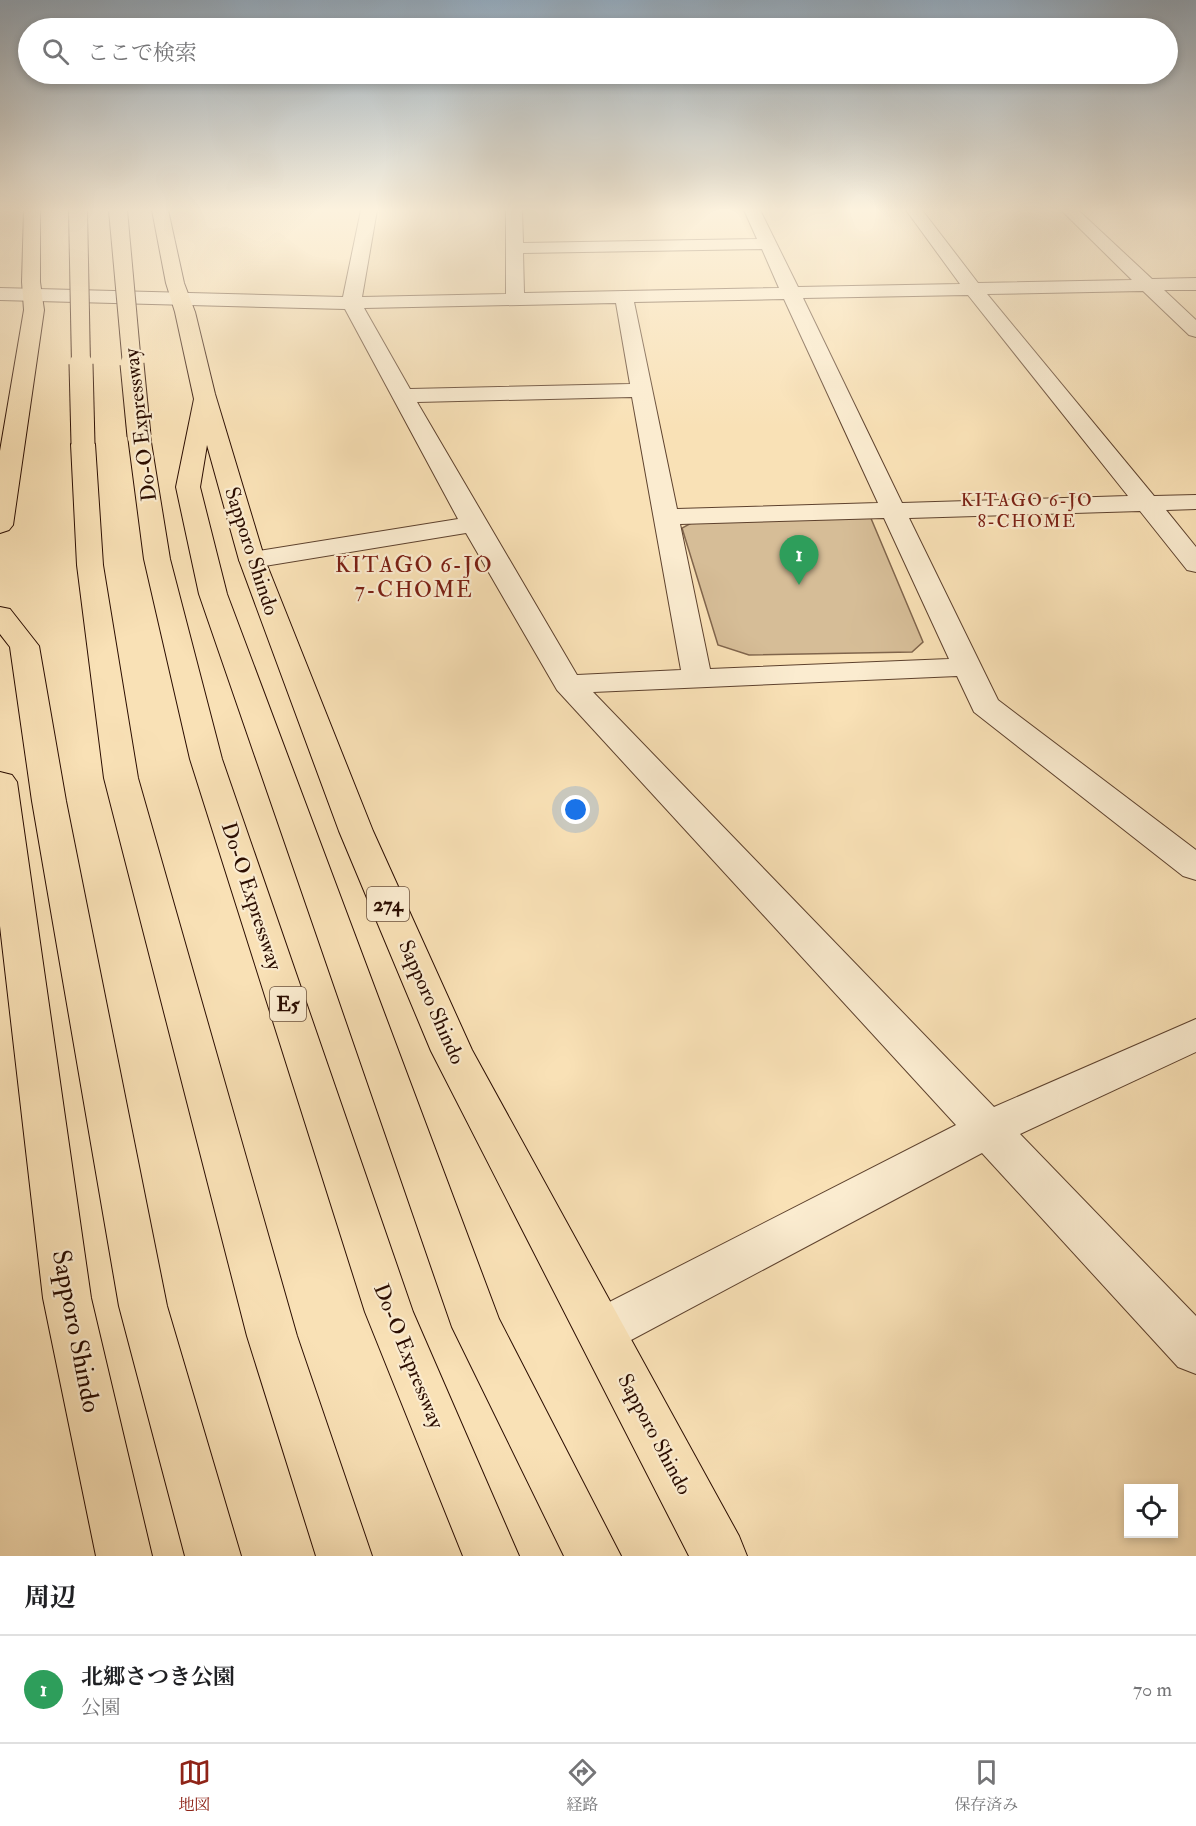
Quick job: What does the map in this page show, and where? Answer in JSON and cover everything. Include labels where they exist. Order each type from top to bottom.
[{"type":"highway","points":[[0,525],[34,310],[32,283]]},
{"type":"highway","points":[[80,283],[83,444],[90,565],[121,778],[272,1336],[344,1556]]},
{"type":"highway","name":"Do-O Expressway","points":[[125,283],[139,436],[157,559],[207,759],[389,1312],[491,1556]]},
{"type":"highway","name":"Sapporo Shindo","points":[[176,283],[204,394],[252,560],[356,831],[452,1051],[719,1556]]},
{"type":"highway","points":[[204,394],[188,487],[213,594],[477,1327],[593,1556]]},
{"type":"highway","points":[[0,615],[24,646],[49,801],[143,1306],[213,1556]]},
{"type":"highway","name":"Sapporo Shindo","points":[[0,782],[66,1298],[124,1556]]},
{"type":"street","points":[[355,283],[351,303],[401,396],[568,684],[1196,1351]]},
{"type":"street","points":[[515,283],[515,300]]},
{"type":"street","points":[[787,283],[985,705],[1196,868]]},
{"type":"street","points":[[968,283],[1196,564]]},
{"type":"street","points":[[1145,283],[1196,331]]},
{"type":"street","points":[[0,294],[351,303],[1196,284]]},
{"type":"street","points":[[624,297],[697,677]]},
{"type":"street","points":[[401,396],[643,390]]},
{"type":"street","points":[[665,517],[1196,502]]},
{"type":"street","points":[[252,560],[474,524]]},
{"type":"street","points":[[568,684],[968,667]]},
{"type":"street","points":[[601,1331],[988,1129],[1196,1034]]},
{"type":"shaded area","points":[[870,516],[923,642],[912,652],[749,655],[718,645],[682,528],[695,521]]},
{"type":"place","name":"北郷さつき公園","points":[[799,585]]},
{"type":"district","name":"KITAGO 6-JO 8-CHOME","points":[[1027,510]]},
{"type":"district","name":"KITAGO 6-JO 7-CHOME","points":[[414,576]]}]
